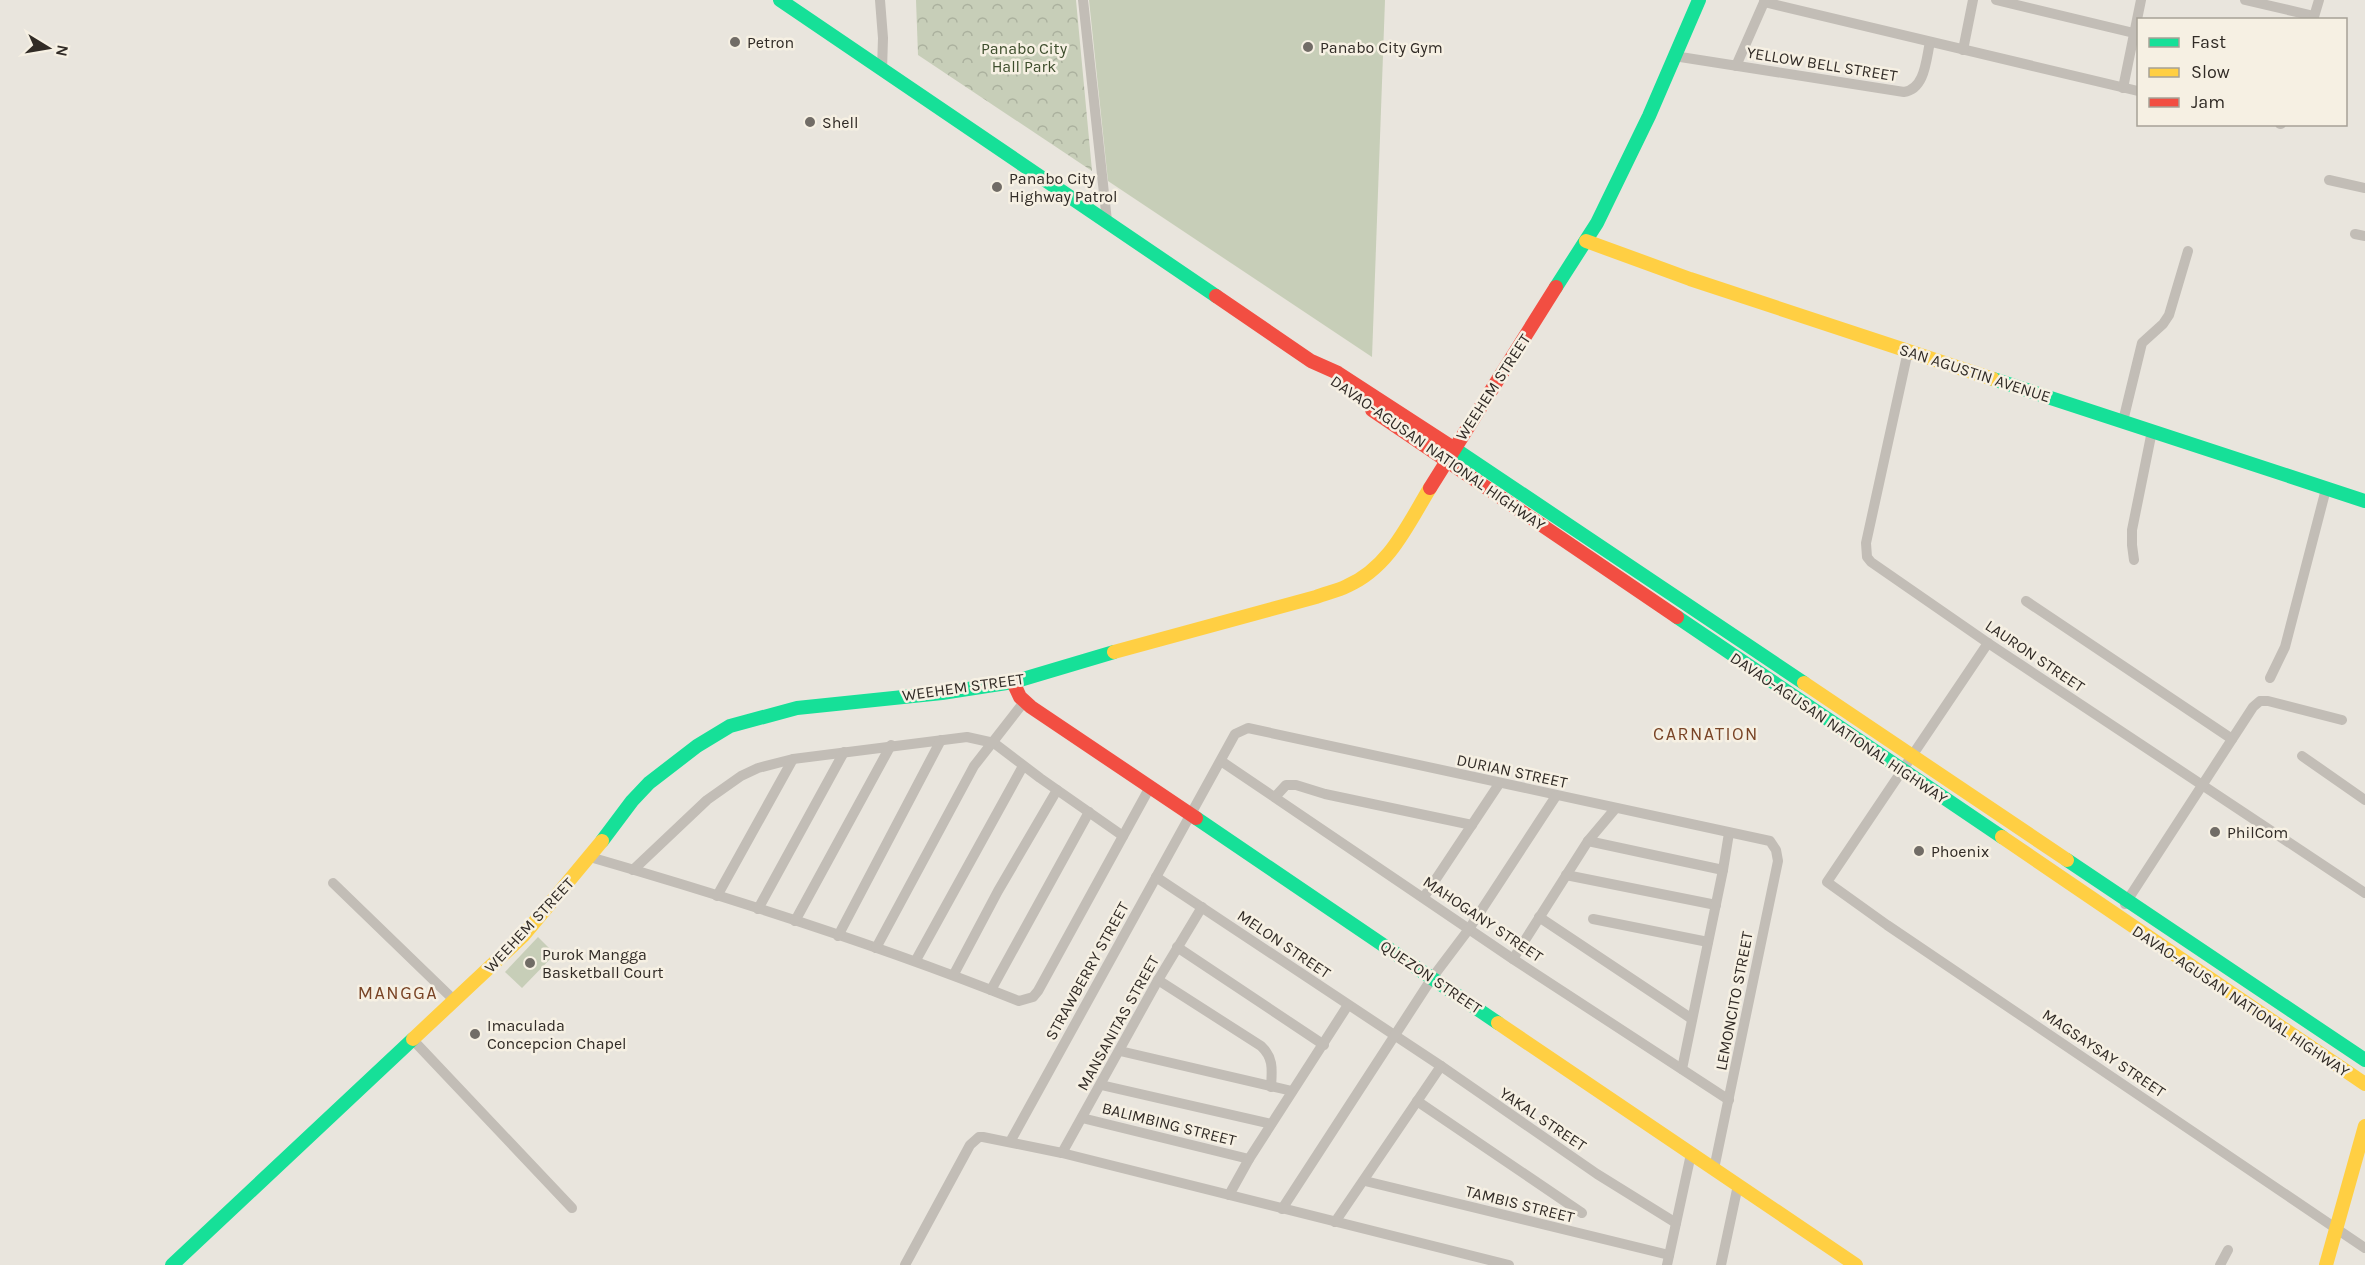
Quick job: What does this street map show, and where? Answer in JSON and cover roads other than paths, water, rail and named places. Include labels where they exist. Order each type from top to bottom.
[{"type":"main road","name":"DAVAO-AGUSAN NATIONAL HIGHWAY","points":[[780,0],[1318,365],[1338,373],[1454,448],[2365,1060]]},
{"type":"main road","name":"WEEHEM STREET","points":[[172,1265],[523,936],[649,783],[697,746],[730,726],[797,708],[942,693],[1013,682],[1316,597],[1348,586],[1369,573],[1392,551],[1454,448],[1586,242],[1613,192],[1699,0]]},
{"type":"main road","name":"SAN AGUSTIN AVENUE","points":[[1586,242],[1690,279],[2365,501]]},
{"type":"main road","name":"DAVAO-AGUSAN NATIONAL HIGHWAY","points":[[1318,365],[1333,383],[2365,1084]]},
{"type":"main road","name":"QUEZON STREET","points":[[1013,682],[1024,702],[1856,1265]]},
{"type":"main road","points":[[1816,712],[1827,697]]},
{"type":"main road","points":[[1936,794],[1949,779]]},
{"type":"main road","points":[[2273,1023],[2284,1006]]},
{"type":"main road","points":[[2326,1265],[2365,1126]]},
{"type":"street","points":[[880,0],[883,38],[882,70]]},
{"type":"street","points":[[1083,0],[1107,221]]},
{"type":"street","points":[[1963,50],[1973,0]]},
{"type":"street","points":[[1996,0],[2136,33],[2122,88]]},
{"type":"street","points":[[2138,18],[2141,0]]},
{"type":"street","points":[[2245,0],[2314,18],[2319,0]]},
{"type":"street","points":[[1737,66],[1765,1],[2137,91]]},
{"type":"street","name":"YELLOW BELL STREET","points":[[1674,56],[1904,92],[1912,91],[1918,86],[1930,42]]},
{"type":"street","points":[[2330,180],[2365,188]]},
{"type":"street","points":[[2123,422],[2142,343],[2163,324],[2169,315],[2188,251]]},
{"type":"street","name":"LAURON STREET","points":[[1908,351],[1866,543],[1867,557],[1876,566],[1988,643],[2365,893]]},
{"type":"street","points":[[2134,560],[2132,530],[2152,431]]},
{"type":"street","points":[[2270,678],[2285,647],[2326,489]]},
{"type":"street","points":[[2026,601],[2232,739]]},
{"type":"street","points":[[1903,771],[1988,643]]},
{"type":"street","points":[[2116,916],[2253,707],[2260,701],[2268,700],[2342,720]]},
{"type":"street","points":[[876,948],[974,766],[1024,702]]},
{"type":"street","name":"STRAWBERRY STREET","points":[[1010,1142],[1235,734],[1248,728]]},
{"type":"street","name":"DURIAN STREET","points":[[1248,728],[1770,841]]},
{"type":"street","points":[[633,870],[707,800],[741,776],[758,768],[793,759],[967,737],[994,742],[1023,766],[1123,836]]},
{"type":"street","points":[[838,936],[940,740]]},
{"type":"street","points":[[795,921],[891,746]]},
{"type":"street","points":[[758,909],[844,752]]},
{"type":"street","points":[[2302,756],[2365,800]]},
{"type":"street","points":[[717,896],[793,759]]},
{"type":"street","name":"MAHOGANY STREET","points":[[1221,761],[1469,929],[1729,1100]]},
{"type":"street","points":[[916,960],[1023,766]]},
{"type":"street","name":"MAGSAYSAY STREET","points":[[1903,771],[1827,882],[1887,925],[2365,1248]]},
{"type":"street","points":[[1424,897],[1499,784]]},
{"type":"street","points":[[1275,797],[1286,785],[1296,785],[1325,794],[1472,825]]},
{"type":"street","points":[[590,857],[681,883],[916,960],[1020,1001],[1033,997],[1150,788]]},
{"type":"street","points":[[954,974],[998,891],[1057,790]]},
{"type":"street","points":[[1282,1209],[1432,978],[1469,929],[1556,796]]},
{"type":"street","points":[[1514,959],[1588,841],[1615,809]]},
{"type":"street","points":[[991,990],[1089,812]]},
{"type":"street","points":[[1682,1070],[1724,870],[1729,833]]},
{"type":"street","points":[[1588,841],[1724,870]]},
{"type":"street","name":"LEMONCITO STREET","points":[[1714,1169],[1778,861],[1776,850],[1770,841]]},
{"type":"street","points":[[1566,875],[1716,905]]},
{"type":"street","name":"MELON STREET","points":[[1156,877],[1394,1036]]},
{"type":"street","points":[[333,883],[455,1001]]},
{"type":"street","name":"MANSANITAS STREET","points":[[1062,1153],[1158,980],[1202,907]]},
{"type":"street","points":[[1539,917],[1692,1019]]},
{"type":"street","points":[[1593,919],[1708,942]]},
{"type":"street","points":[[1177,947],[1324,1045]]},
{"type":"street","points":[[1158,980],[1261,1046],[1270,1056],[1272,1063],[1271,1087]]},
{"type":"street","points":[[1229,1195],[1249,1159],[1348,1005]]},
{"type":"street","name":"YAKAL STREET","points":[[1394,1036],[1597,1174],[1676,1223]]},
{"type":"street","points":[[413,1040],[572,1208]]},
{"type":"street","points":[[1120,1050],[1292,1091]]},
{"type":"street","points":[[1335,1222],[1441,1066]]},
{"type":"street","points":[[1101,1085],[1271,1124]]},
{"type":"street","points":[[1417,1101],[1582,1213]]},
{"type":"street","name":"BALIMBING STREET","points":[[1082,1118],[1249,1159]]},
{"type":"street","points":[[905,1265],[970,1145],[979,1137],[1062,1153],[1509,1265]]},
{"type":"street","points":[[1668,1260],[1691,1154]]},
{"type":"street","name":"TAMBIS STREET","points":[[1365,1181],[1668,1260]]},
{"type":"street","points":[[1722,1265],[1738,1185]]},
{"type":"street","points":[[2220,1265],[2228,1250]]},
{"type":"place","name":"Petron","points":[[735,42]]},
{"type":"place","name":"Panabo City Gym","points":[[1308,47]]},
{"type":"place","name":"Shell","points":[[810,122]]},
{"type":"place","name":"Panabo City Highway Patrol","points":[[997,187]]},
{"type":"place","name":"PhilCom","points":[[2215,832]]},
{"type":"place","name":"Phoenix","points":[[1919,851]]},
{"type":"place","name":"Purok Mangga Basketball Court","points":[[530,963]]},
{"type":"place","name":"Imaculada Concepcion Chapel","points":[[475,1034]]},
{"type":"district","name":"CARNATION","points":[[1706,734]]},
{"type":"district","name":"MANGGA","points":[[398,993]]},
{"type":"park label","name":"Panabo City Hall Park","points":[[1024,57]]}]
